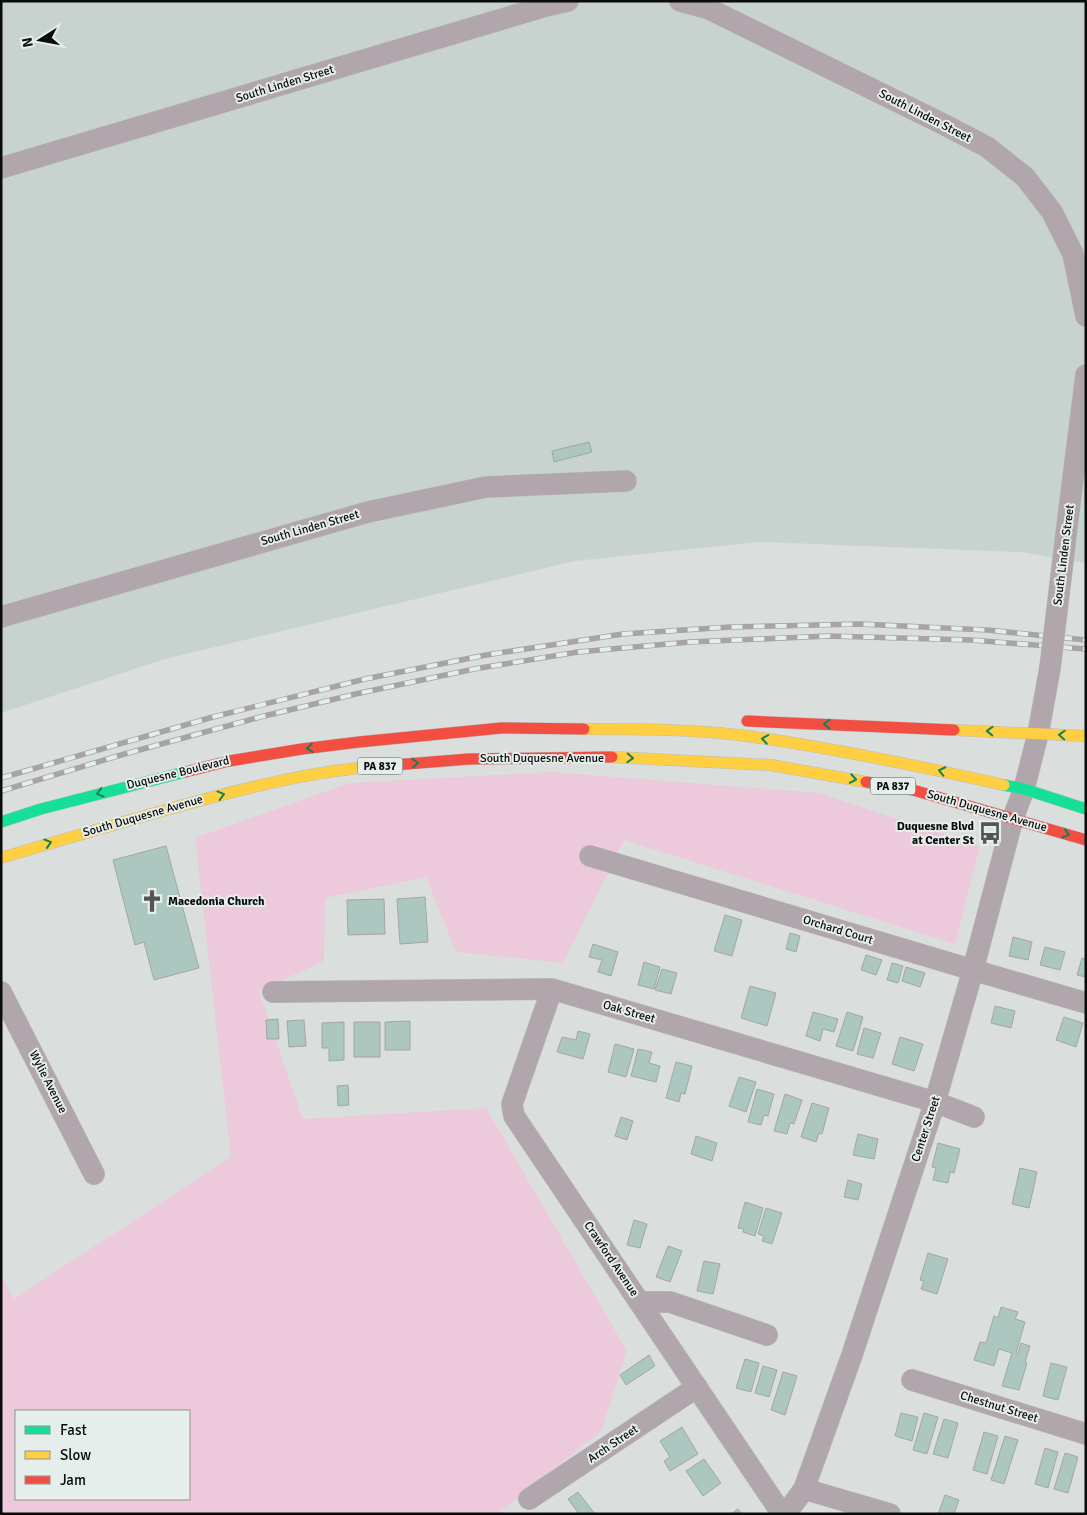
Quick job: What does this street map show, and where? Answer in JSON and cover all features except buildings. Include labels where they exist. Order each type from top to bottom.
[{"type":"main road","name":"PA 837","points":[[501,728],[668,719]]},
{"type":"main road","points":[[738,721],[1086,736]]},
{"type":"main road","name":"South Duquesne Avenue","points":[[359,742],[501,728],[665,729],[746,736],[873,756],[1024,789],[1086,809]]},
{"type":"main road","name":"Duquesne Boulevard","points":[[1,822],[70,801],[229,760],[359,742]]},
{"type":"main road","name":"South Duquesne Avenue","points":[[1,858],[253,786],[336,770],[469,759],[602,757],[771,765],[912,790],[1086,840]]},
{"type":"street","name":"South Linden Street","points":[[1,168],[568,1]]},
{"type":"street","name":"South Linden Street","points":[[680,1],[709,9],[943,124],[987,147],[1025,176],[1052,212],[1073,254],[1086,316]]},
{"type":"street","name":"South Linden Street","points":[[1038,734],[1050,668],[1086,375]]},
{"type":"street","name":"South Linden Street","points":[[1,617],[377,510],[486,487],[626,481]]},
{"type":"street","name":"Center Street","points":[[786,1514],[804,1489],[852,1355],[935,1102],[1038,734]]},
{"type":"street","name":"Orchard Court","points":[[590,856],[1086,1002]]},
{"type":"street","name":"Oak Street","points":[[273,992],[552,989],[935,1102],[974,1117]]},
{"type":"street","name":"Crawford Avenue","points":[[552,989],[512,1104],[514,1116],[782,1514]]},
{"type":"street","name":"Wylie Avenue","points":[[1,992],[94,1174]]},
{"type":"street","points":[[640,1302],[670,1302],[767,1335]]},
{"type":"street","name":"Chestnut Street","points":[[912,1380],[1086,1434]]},
{"type":"street","name":"Arch Street","points":[[529,1499],[697,1387]]},
{"type":"street","points":[[804,1489],[890,1514]]},
{"type":"shaded area","points":[[1,1],[1086,1],[1086,563],[1021,552],[759,542],[575,561],[165,659],[1,713]]},
{"type":"shaded area","points":[[552,772],[819,793],[980,846],[955,944],[624,840],[563,963],[456,952],[426,877],[325,898],[324,961],[259,991],[303,1119],[486,1108],[627,1351],[601,1431],[498,1514],[1,1514],[1,1275],[14,1299],[231,1157],[195,838],[349,783]]},
{"type":"railway","points":[[1,778],[213,717],[365,679],[486,655],[623,634],[730,627],[860,624],[987,630],[1086,640]]},
{"type":"railway","points":[[1,791],[121,755],[260,717],[360,693],[474,669],[578,652],[690,642],[829,636],[971,640],[1086,649]]},
{"type":"traffic: fast","points":[[1,822],[41,809],[185,772]]},
{"type":"traffic: fast","points":[[1004,785],[1024,789],[1086,809]]},
{"type":"traffic: slow","points":[[584,729],[646,729],[747,736],[876,758],[1004,785]]},
{"type":"traffic: slow","points":[[954,730],[1086,736]]},
{"type":"traffic: slow","points":[[612,757],[771,765],[866,782]]},
{"type":"traffic: slow","points":[[1,858],[243,789],[293,778],[369,767]]},
{"type":"traffic: jam","points":[[747,721],[954,730]]},
{"type":"traffic: jam","points":[[185,772],[229,761],[359,742],[501,728],[584,729]]},
{"type":"traffic: jam","points":[[369,767],[469,759],[612,757]]},
{"type":"traffic: jam","points":[[866,782],[913,790],[1086,840]]},
{"type":"place","name":"Duquesne Blvd at Center St","points":[[990,833]]},
{"type":"place","name":"Macedonia Church","points":[[152,901]]}]
